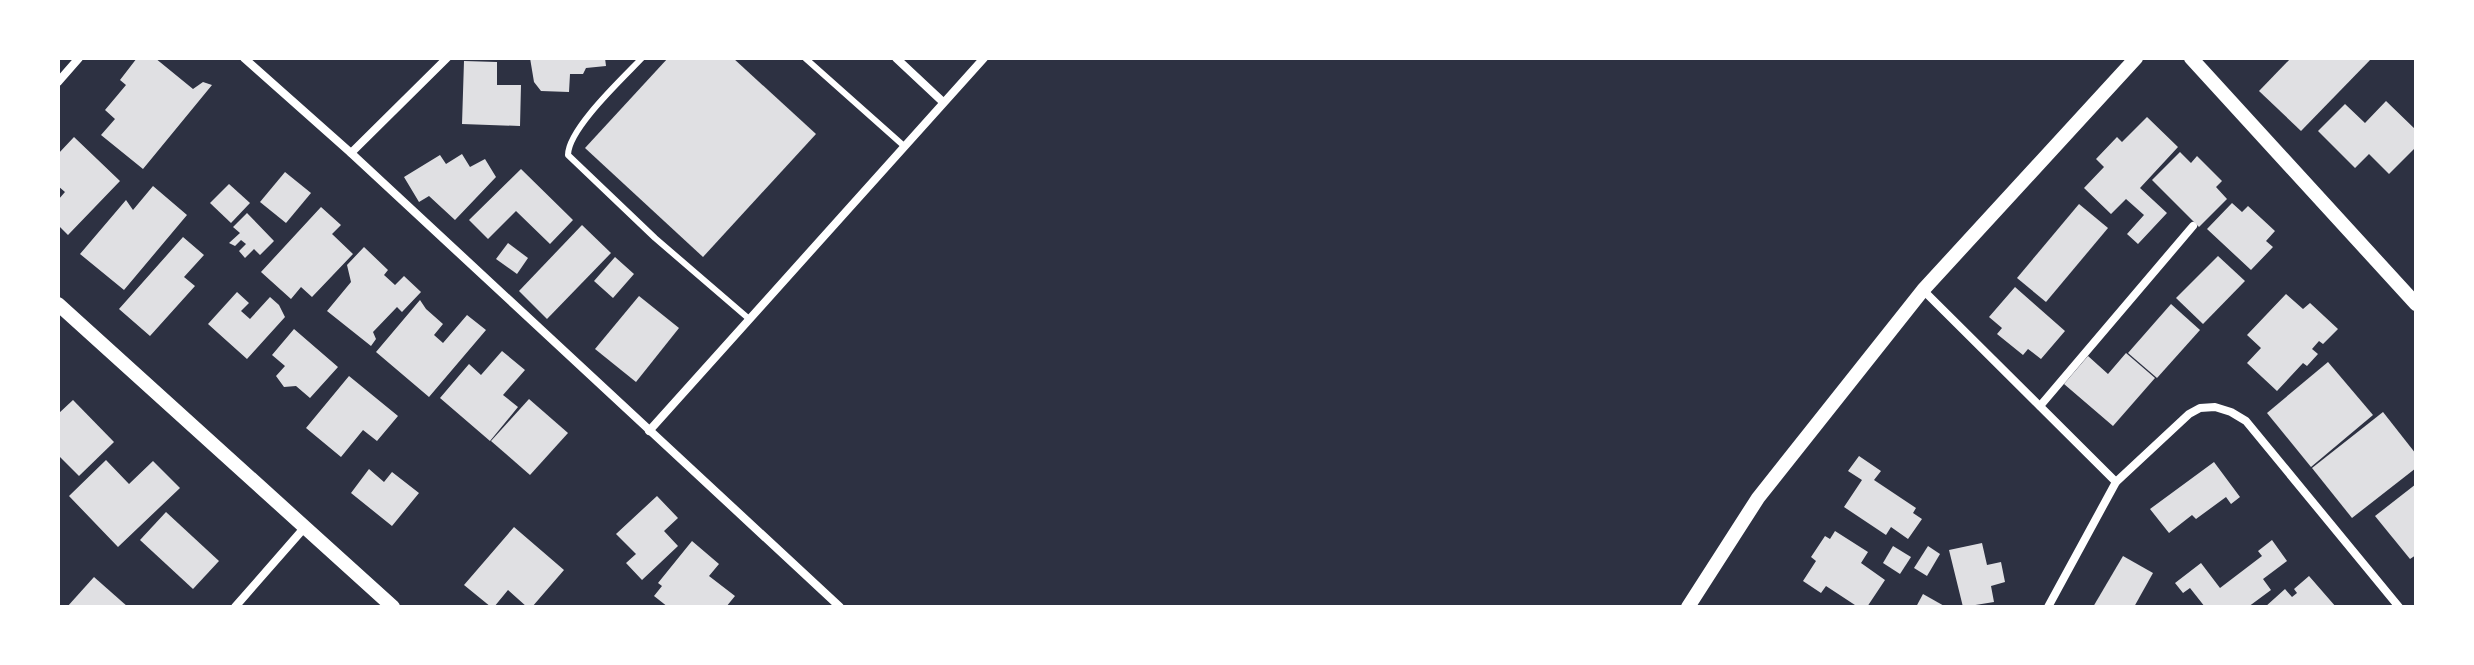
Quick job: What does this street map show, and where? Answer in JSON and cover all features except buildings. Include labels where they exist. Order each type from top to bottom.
[{"type":"street","points":[[58,82],[79,58]]},
{"type":"street","points":[[244,58],[351,153],[840,607]]},
{"type":"street","points":[[351,153],[447,58]]},
{"type":"street","points":[[896,58],[943,102]]},
{"type":"street","points":[[649,431],[984,58]]},
{"type":"street","points":[[1688,607],[1758,498],[1923,290],[2136,58]]},
{"type":"street","points":[[2191,58],[2416,304]]},
{"type":"street","points":[[2040,406],[2193,226]]},
{"type":"street","points":[[1923,290],[2116,482]]},
{"type":"street","points":[[58,304],[393,607]]},
{"type":"street","points":[[2048,607],[2116,482],[2194,411],[2207,407],[2231,412],[2246,421],[2399,607]]},
{"type":"street","points":[[235,607],[305,527]]},
{"type":"lane","points":[[642,58],[587,118],[570,144],[568,155],[655,238],[748,318]]},
{"type":"lane","points":[[805,58],[904,146]]}]
